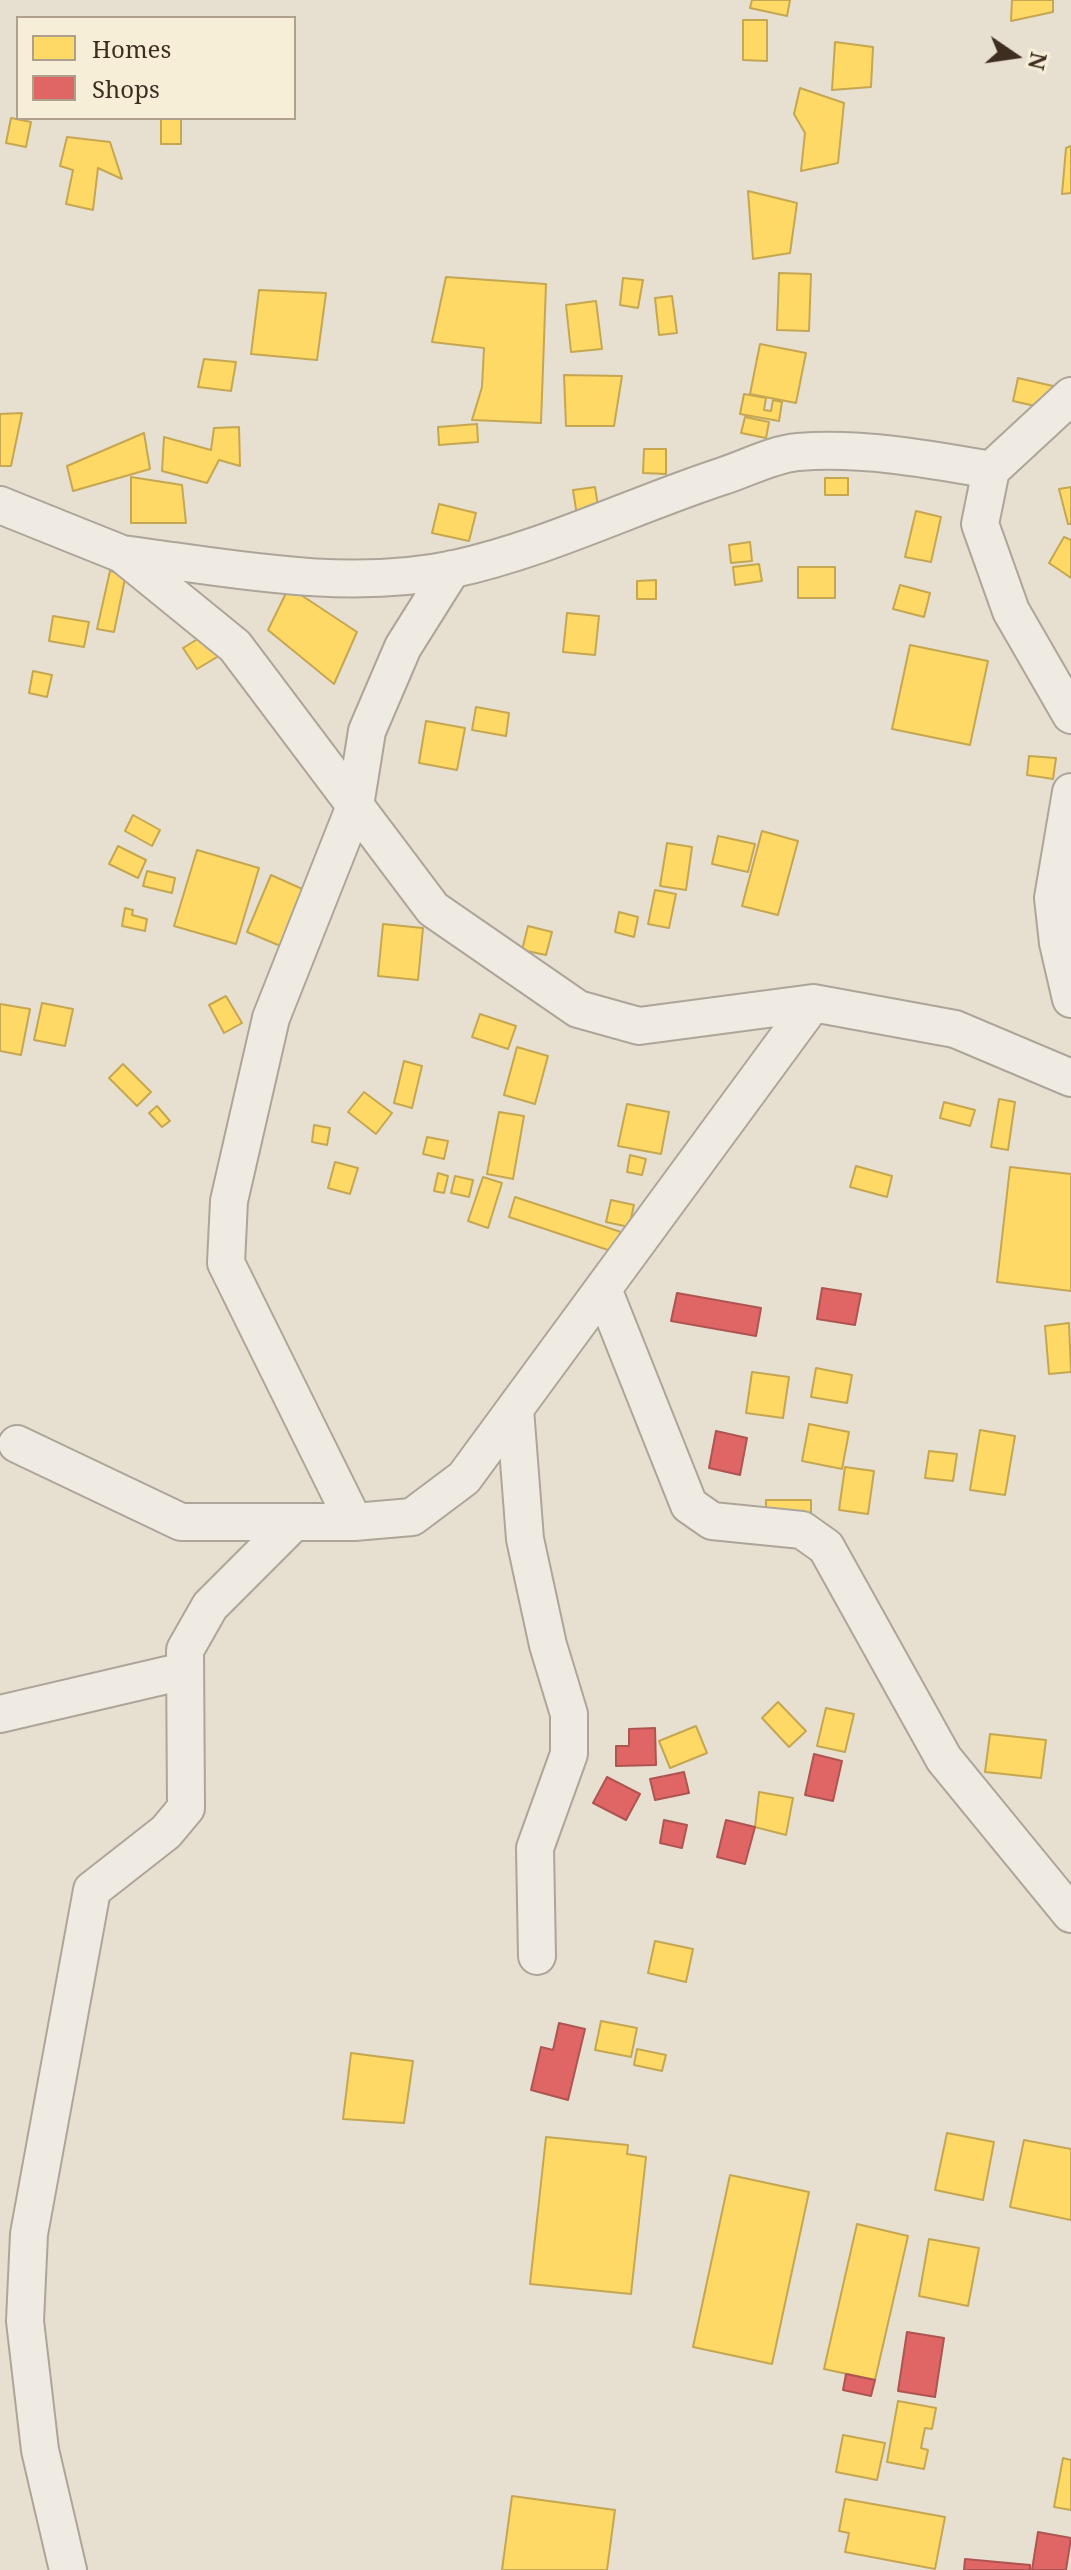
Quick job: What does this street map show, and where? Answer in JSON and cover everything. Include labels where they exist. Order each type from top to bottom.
[{"type":"street","points":[[1071,396],[991,470],[980,524],[1011,611],[1071,715]]},
{"type":"street","points":[[0,505],[122,554],[298,577],[396,577],[452,569],[505,556],[670,493],[796,452],[892,453],[991,470]]},
{"type":"street","points":[[122,554],[235,646],[433,909],[578,1009],[639,1026],[813,1003],[955,1029],[1071,1078]]},
{"type":"street","points":[[354,1522],[226,1263],[229,1201],[271,1018],[355,806],[367,731],[403,647],[452,569]]},
{"type":"street","points":[[1071,792],[1053,898],[1058,943],[1071,999]]},
{"type":"street","points":[[17,1444],[181,1522],[354,1522],[412,1517],[464,1478],[813,1003]]},
{"type":"street","points":[[603,1289],[689,1505],[712,1521],[802,1530],[826,1547],[944,1759],[1071,1914]]},
{"type":"street","points":[[515,1409],[525,1539],[548,1645],[569,1714],[569,1754],[535,1848],[537,1956]]},
{"type":"street","points":[[68,2570],[40,2450],[25,2321],[29,2234],[92,1890],[166,1832],[186,1808],[185,1650],[210,1606],[294,1522]]},
{"type":"street","points":[[0,1714],[184,1671]]},
{"type":"building: Homes","points":[[752,0],[790,0],[787,16],[750,8]]},
{"type":"building: Homes","points":[[1012,0],[1053,0],[1053,12],[1011,21]]},
{"type":"building: Homes","points":[[743,20],[767,20],[767,61],[743,60]]},
{"type":"building: Homes","points":[[835,42],[873,47],[871,87],[832,90]]},
{"type":"building: Homes","points":[[800,88],[844,103],[838,163],[801,171],[805,133],[794,114]]},
{"type":"building: Homes","points":[[11,118],[31,122],[26,147],[6,143]]},
{"type":"building: Homes","points":[[161,120],[181,120],[181,144],[161,144]]},
{"type":"building: Homes","points":[[67,137],[110,142],[122,179],[98,168],[93,210],[66,204],[73,170],[60,166]]},
{"type":"building: Homes","points":[[1071,146],[1071,193],[1062,194],[1066,148]]},
{"type":"building: Homes","points":[[748,191],[797,203],[790,253],[753,259]]},
{"type":"building: Homes","points":[[779,273],[811,274],[809,331],[777,330]]},
{"type":"building: Homes","points":[[446,277],[546,284],[541,423],[472,420],[482,387],[484,348],[432,342]]},
{"type":"building: Homes","points":[[623,278],[643,280],[638,308],[620,305]]},
{"type":"building: Homes","points":[[259,290],[326,293],[317,360],[251,354]]},
{"type":"building: Homes","points":[[672,296],[677,333],[659,335],[655,298]]},
{"type":"building: Homes","points":[[596,301],[602,349],[571,352],[566,305]]},
{"type":"building: Homes","points":[[760,344],[806,353],[796,403],[750,394]]},
{"type":"building: Homes","points":[[204,359],[236,362],[231,391],[198,387]]},
{"type":"building: Homes","points":[[564,375],[622,376],[614,426],[566,426]]},
{"type":"building: Homes","points":[[1018,378],[1053,386],[1048,409],[1013,401]]},
{"type":"building: Homes","points":[[744,394],[766,398],[764,410],[771,411],[773,400],[782,402],[779,421],[740,414]]},
{"type":"building: Homes","points":[[22,413],[11,466],[0,466],[0,414]]},
{"type":"building: Homes","points":[[745,417],[769,422],[766,438],[741,433]]},
{"type":"building: Homes","points":[[477,424],[478,442],[439,445],[438,427]]},
{"type":"building: Homes","points":[[239,427],[240,466],[219,460],[207,483],[162,471],[164,437],[211,450],[214,428]]},
{"type":"building: Homes","points":[[144,433],[150,469],[73,491],[67,466]]},
{"type":"building: Homes","points":[[644,449],[666,449],[666,474],[643,473]]},
{"type":"building: Homes","points":[[131,477],[182,485],[186,523],[131,523]]},
{"type":"building: Homes","points":[[825,478],[848,478],[848,495],[825,495]]},
{"type":"building: Homes","points":[[595,487],[600,519],[578,522],[573,490]]},
{"type":"building: Homes","points":[[1071,487],[1071,524],[1068,524],[1059,489]]},
{"type":"building: Homes","points":[[439,504],[476,513],[469,541],[432,533]]},
{"type":"building: Homes","points":[[916,511],[941,517],[931,562],[905,557]]},
{"type":"building: Homes","points":[[1064,537],[1071,540],[1071,578],[1049,563]]},
{"type":"building: Homes","points":[[750,542],[752,561],[731,563],[729,545]]},
{"type":"building: Homes","points":[[759,564],[762,581],[735,585],[733,567]]},
{"type":"building: Homes","points":[[798,567],[835,567],[835,598],[798,598]]},
{"type":"building: Homes","points":[[110,571],[126,574],[114,632],[97,629]]},
{"type":"building: Homes","points":[[656,580],[656,599],[637,599],[637,581]]},
{"type":"building: Homes","points":[[900,585],[930,593],[924,617],[893,609]]},
{"type":"building: Homes","points":[[289,587],[357,632],[334,684],[268,630]]},
{"type":"building: Homes","points":[[567,613],[599,616],[595,655],[563,652]]},
{"type":"building: Homes","points":[[53,616],[89,622],[84,647],[49,641]]},
{"type":"building: Homes","points":[[209,632],[222,654],[197,669],[183,648]]},
{"type":"building: Homes","points":[[910,645],[988,661],[970,745],[892,729]]},
{"type":"building: Homes","points":[[33,671],[52,675],[47,697],[29,693]]},
{"type":"building: Homes","points":[[476,707],[509,713],[506,736],[472,730]]},
{"type":"building: Homes","points":[[426,721],[465,728],[457,770],[419,763]]},
{"type":"building: Homes","points":[[1029,756],[1056,758],[1053,779],[1027,775]]},
{"type":"building: Homes","points":[[133,815],[160,830],[152,846],[125,831]]},
{"type":"building: Homes","points":[[762,831],[798,841],[778,915],[742,906]]},
{"type":"building: Homes","points":[[718,836],[755,844],[748,872],[712,864]]},
{"type":"building: Homes","points":[[667,843],[692,847],[686,890],[660,886]]},
{"type":"building: Homes","points":[[118,846],[146,860],[138,878],[109,864]]},
{"type":"building: Homes","points":[[197,850],[259,868],[236,944],[174,926]]},
{"type":"building: Homes","points":[[147,871],[175,878],[172,893],[143,886]]},
{"type":"building: Homes","points":[[271,875],[307,891],[283,947],[247,932]]},
{"type":"building: Homes","points":[[655,890],[676,894],[669,928],[648,924]]},
{"type":"building: Homes","points":[[125,908],[133,910],[132,915],[147,919],[145,931],[122,926]]},
{"type":"building: Homes","points":[[619,912],[638,917],[634,937],[615,932]]},
{"type":"building: Homes","points":[[383,924],[423,928],[418,980],[378,976]]},
{"type":"building: Homes","points":[[528,926],[552,932],[546,955],[522,950]]},
{"type":"building: Homes","points":[[226,996],[242,1023],[224,1033],[209,1005]]},
{"type":"building: Homes","points":[[42,1003],[73,1009],[65,1046],[34,1040]]},
{"type":"building: Homes","points":[[0,1004],[30,1009],[21,1055],[0,1051]]},
{"type":"building: Homes","points":[[480,1014],[516,1026],[508,1049],[472,1037]]},
{"type":"building: Homes","points":[[517,1047],[548,1056],[535,1104],[504,1095]]},
{"type":"building: Homes","points":[[404,1061],[422,1066],[412,1108],[394,1103]]},
{"type":"building: Homes","points":[[123,1064],[151,1092],[137,1106],[109,1078]]},
{"type":"building: Homes","points":[[364,1092],[392,1113],[376,1134],[348,1112]]},
{"type":"building: Homes","points":[[999,1099],[1015,1102],[1008,1150],[991,1147]]},
{"type":"building: Homes","points":[[944,1102],[975,1110],[970,1126],[940,1118]]},
{"type":"building: Homes","points":[[627,1104],[669,1112],[661,1154],[618,1146]]},
{"type":"building: Homes","points":[[157,1106],[170,1121],[162,1127],[149,1113]]},
{"type":"building: Homes","points":[[499,1112],[524,1116],[513,1179],[487,1174]]},
{"type":"building: Homes","points":[[314,1125],[330,1128],[327,1145],[312,1142]]},
{"type":"building: Homes","points":[[427,1137],[448,1141],[444,1159],[423,1154]]},
{"type":"building: Homes","points":[[630,1155],[646,1159],[642,1175],[627,1172]]},
{"type":"building: Homes","points":[[335,1162],[358,1168],[350,1194],[328,1188]]},
{"type":"building: Homes","points":[[856,1166],[892,1176],[887,1197],[850,1187]]},
{"type":"building: Homes","points":[[1010,1167],[1071,1174],[1071,1291],[997,1282]]},
{"type":"building: Homes","points":[[438,1173],[448,1176],[444,1193],[434,1191]]},
{"type":"building: Homes","points":[[455,1176],[473,1180],[469,1197],[451,1193]]},
{"type":"building: Homes","points":[[483,1177],[502,1183],[488,1228],[468,1221]]},
{"type":"building: Homes","points":[[515,1197],[624,1233],[617,1253],[509,1217]]},
{"type":"building: Homes","points":[[611,1200],[634,1205],[629,1227],[606,1222]]},
{"type":"building: Homes","points":[[1069,1323],[1071,1372],[1049,1374],[1045,1326]]},
{"type":"building: Homes","points":[[816,1368],[852,1375],[847,1403],[811,1397]]},
{"type":"building: Homes","points":[[752,1372],[789,1377],[783,1418],[746,1413]]},
{"type":"building: Homes","points":[[809,1424],[849,1432],[842,1469],[802,1461]]},
{"type":"building: Homes","points":[[980,1430],[1015,1436],[1005,1495],[970,1490]]},
{"type":"building: Homes","points":[[929,1451],[957,1454],[953,1481],[925,1478]]},
{"type":"building: Homes","points":[[845,1467],[874,1471],[868,1514],[839,1510]]},
{"type":"building: Homes","points":[[766,1500],[811,1500],[811,1528],[766,1527]]},
{"type":"building: Homes","points":[[778,1702],[806,1731],[789,1747],[762,1718]]},
{"type":"building: Homes","points":[[826,1708],[854,1714],[845,1752],[817,1746]]},
{"type":"building: Homes","points":[[696,1726],[707,1753],[670,1768],[659,1741]]},
{"type":"building: Homes","points":[[990,1734],[1046,1740],[1041,1778],[985,1772]]},
{"type":"building: Homes","points":[[759,1792],[793,1798],[786,1835],[755,1827]]},
{"type":"building: Homes","points":[[655,1941],[693,1949],[686,1982],[648,1973]]},
{"type":"building: Homes","points":[[601,2021],[637,2028],[631,2057],[595,2050]]},
{"type":"building: Homes","points":[[637,2049],[666,2055],[662,2071],[634,2065]]},
{"type":"building: Homes","points":[[351,2053],[413,2061],[404,2123],[343,2119]]},
{"type":"building: Homes","points":[[947,2133],[994,2142],[983,2200],[935,2190]]},
{"type":"building: Homes","points":[[546,2137],[628,2145],[627,2154],[646,2157],[631,2294],[530,2284]]},
{"type":"building: Homes","points":[[1024,2140],[1071,2149],[1071,2220],[1010,2207]]},
{"type":"building: Homes","points":[[730,2175],[809,2192],[772,2364],[693,2347]]},
{"type":"building: Homes","points":[[857,2224],[908,2236],[875,2380],[824,2369]]},
{"type":"building: Homes","points":[[929,2239],[979,2248],[968,2306],[919,2296]]},
{"type":"building: Homes","points":[[898,2401],[936,2408],[932,2429],[925,2428],[921,2448],[928,2450],[924,2469],[887,2462]]},
{"type":"building: Homes","points":[[843,2435],[885,2443],[877,2480],[836,2472]]},
{"type":"building: Homes","points":[[1063,2458],[1071,2460],[1071,2510],[1054,2507]]},
{"type":"building: Homes","points":[[512,2496],[615,2510],[607,2570],[502,2570]]},
{"type":"building: Homes","points":[[845,2499],[945,2517],[935,2569],[845,2552],[849,2533],[839,2531]]},
{"type":"building: Shops","points":[[822,1288],[861,1294],[855,1325],[817,1319]]},
{"type":"building: Shops","points":[[677,1293],[761,1308],[756,1336],[671,1321]]},
{"type":"building: Shops","points":[[716,1431],[747,1438],[740,1475],[709,1468]]},
{"type":"building: Shops","points":[[655,1728],[656,1765],[616,1766],[616,1746],[629,1746],[629,1729]]},
{"type":"building: Shops","points":[[814,1754],[842,1761],[833,1801],[805,1795]]},
{"type":"building: Shops","points":[[684,1772],[689,1793],[655,1800],[650,1779]]},
{"type":"building: Shops","points":[[607,1777],[640,1794],[626,1820],[593,1803]]},
{"type":"building: Shops","points":[[664,1820],[687,1825],[682,1848],[660,1843]]},
{"type":"building: Shops","points":[[726,1820],[755,1827],[745,1864],[717,1857]]},
{"type":"building: Shops","points":[[559,2023],[585,2029],[568,2100],[531,2090],[541,2047],[553,2050]]},
{"type":"building: Shops","points":[[907,2332],[944,2338],[935,2397],[898,2391]]},
{"type":"building: Shops","points":[[846,2374],[875,2380],[871,2396],[843,2390]]},
{"type":"building: Shops","points":[[1038,2532],[1071,2538],[1066,2570],[1032,2570]]},
{"type":"building: Shops","points":[[965,2559],[1030,2565],[1030,2570],[964,2570]]}]
